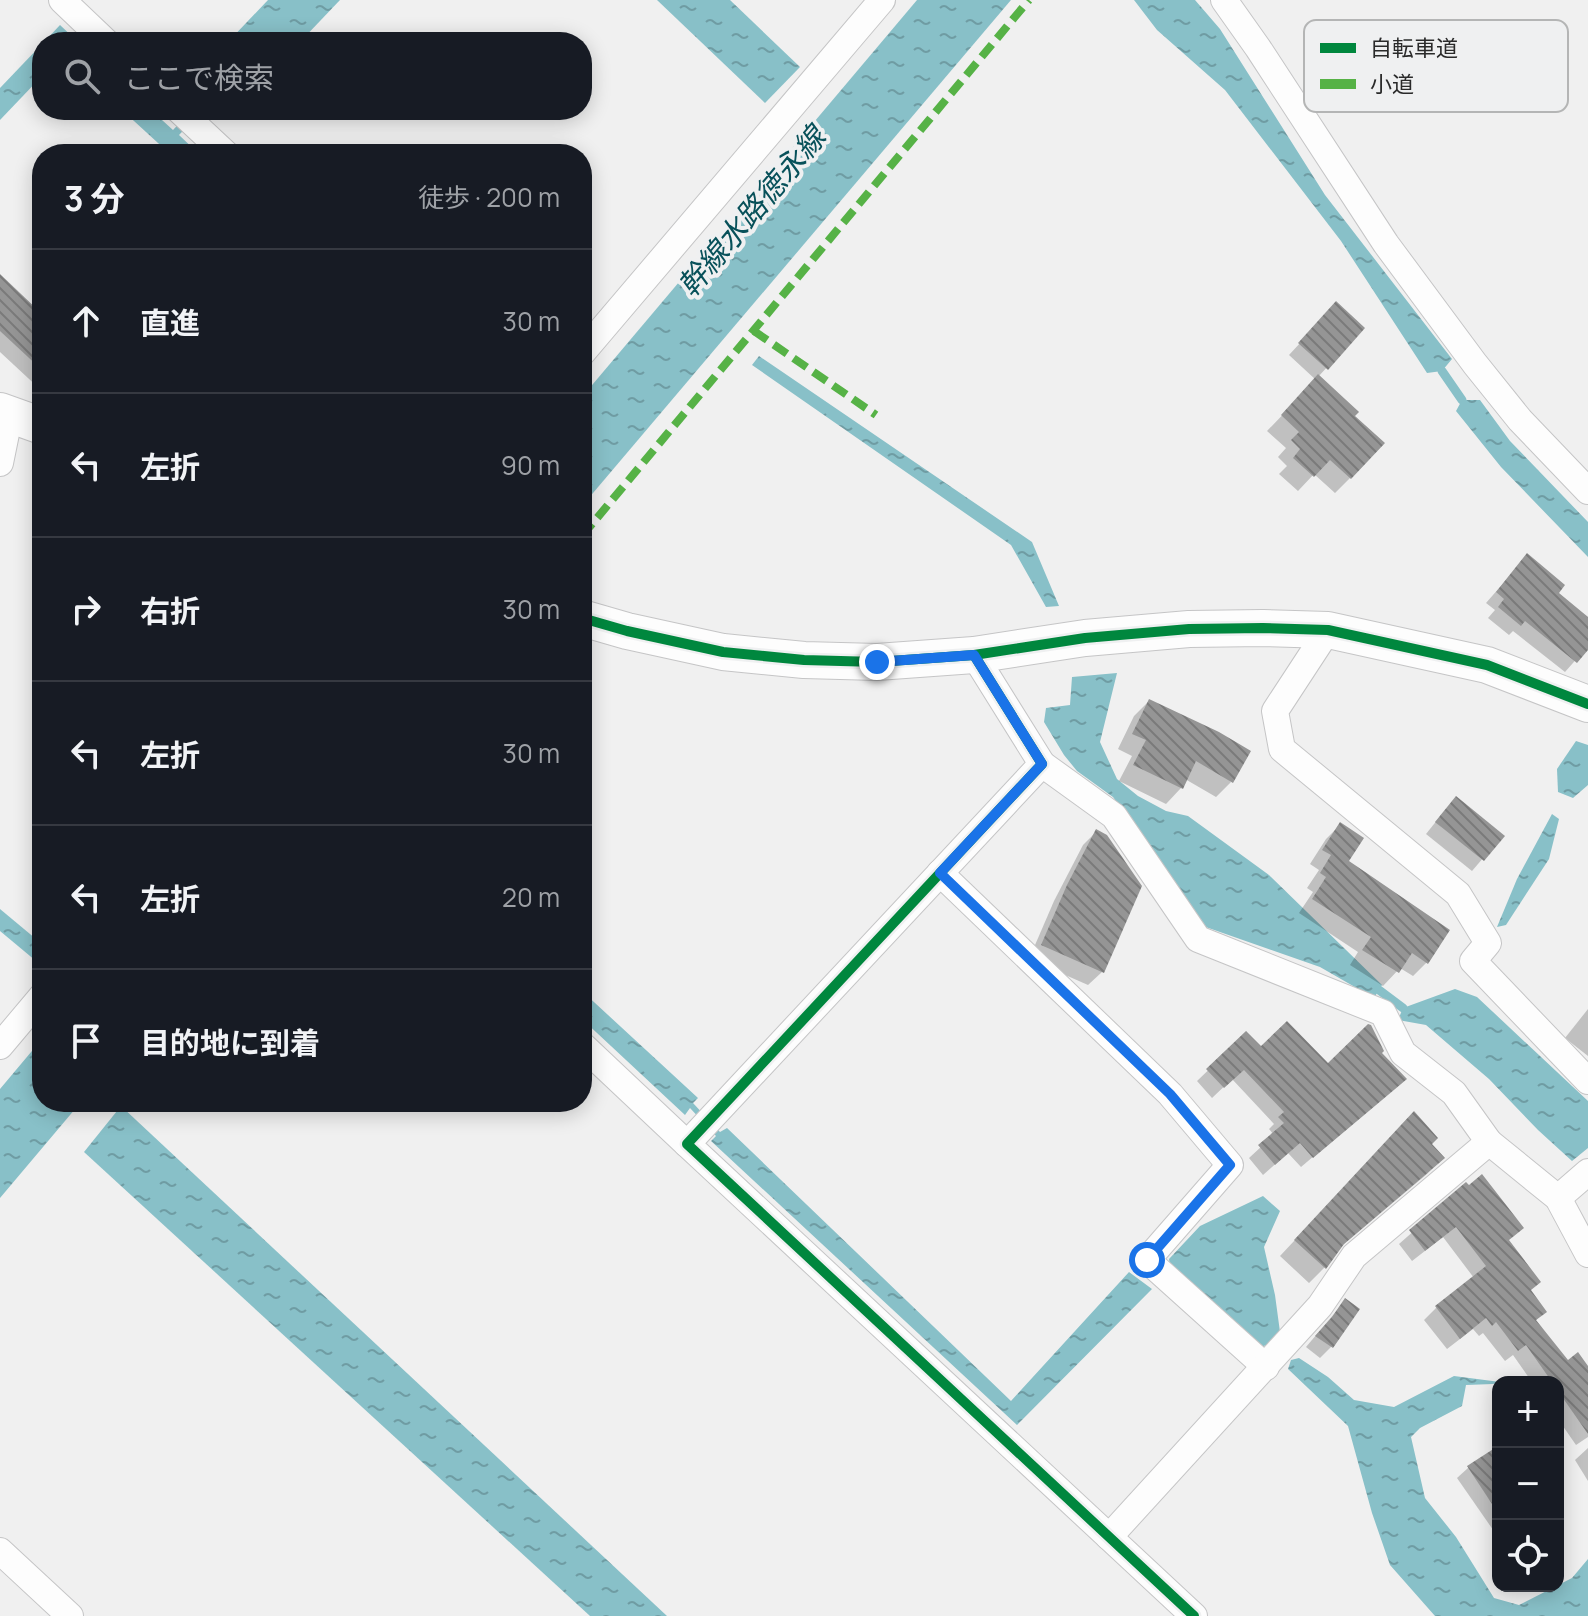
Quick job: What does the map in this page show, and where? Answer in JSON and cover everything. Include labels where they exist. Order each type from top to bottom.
[{"type":"street","points":[[62,0],[96,32]]},
{"type":"street","points":[[592,341],[882,0]]},
{"type":"street","points":[[1224,0],[1386,244],[1466,352],[1520,420],[1588,491]]},
{"type":"street","points":[[189,120],[215,144]]},
{"type":"street","points":[[0,463],[17,417]]},
{"type":"street","points":[[592,621],[723,652],[804,660],[877,662],[974,655],[1085,638],[1189,629],[1328,630],[1487,665],[1588,704]]},
{"type":"street","points":[[1328,630],[1275,711],[1282,749],[1458,894],[1488,943],[1473,961],[1588,1081]]},
{"type":"street","points":[[974,655],[1042,764],[1114,816],[1198,939],[1383,1013],[1403,1053],[1454,1093],[1489,1142],[1558,1198],[1588,1254]]},
{"type":"street","points":[[690,1140],[1042,764]]},
{"type":"street","points":[[940,873],[1170,1094],[1230,1165],[1147,1260],[1269,1364]]},
{"type":"street","points":[[0,1046],[32,1008]]},
{"type":"street","points":[[592,1054],[690,1140],[1194,1616]]},
{"type":"street","points":[[1109,1537],[1320,1306],[1354,1256],[1489,1142]]},
{"type":"street","points":[[1558,1198],[1588,1172]]},
{"type":"street","points":[[0,1551],[70,1616]]},
{"type":"water","points":[[268,0],[340,0],[310,32],[238,32]]},
{"type":"water","points":[[657,0],[730,0],[800,67],[765,103]]},
{"type":"water","name":"幹線水路徳永線","points":[[917,0],[1011,0],[592,494],[592,385]]},
{"type":"water","points":[[1134,0],[1195,0],[1220,29],[1325,195],[1452,359],[1442,371],[1427,373],[1341,241],[1225,90],[1157,30]]},
{"type":"water","points":[[60,25],[67,32],[53,32]]},
{"type":"water","points":[[32,54],[32,86],[0,120],[0,88]]},
{"type":"water","points":[[133,120],[162,120],[173,130],[182,120],[193,120],[179,135],[188,144],[159,144]]},
{"type":"water","points":[[759,356],[1032,542],[1059,606],[1046,607],[1011,545],[752,365]]},
{"type":"water","points":[[1462,400],[1480,400],[1510,441],[1588,522],[1588,557],[1501,467],[1456,411]]},
{"type":"water","points":[[1117,673],[1100,742],[1117,779],[1138,796],[1166,811],[1188,816],[1269,875],[1382,985],[1374,998],[1320,967],[1200,925],[1158,857],[1113,797],[1077,771],[1064,755],[1044,722],[1046,708],[1070,705],[1072,677]]},
{"type":"water","points":[[1576,741],[1588,745],[1588,785],[1573,798],[1558,792],[1557,769]]},
{"type":"water","points":[[1552,814],[1559,819],[1549,859],[1506,925],[1497,927],[1517,879]]},
{"type":"water","points":[[0,909],[32,936],[32,958],[0,931]]},
{"type":"water","points":[[1455,989],[1477,997],[1588,1101],[1588,1148],[1572,1161],[1489,1079],[1426,1025],[1398,1020],[1403,1008]]},
{"type":"water","points":[[592,1000],[698,1098],[693,1103],[720,1132],[727,1128],[1011,1401],[1129,1272],[1152,1289],[1017,1425],[711,1141],[716,1136],[690,1108],[685,1115],[592,1028]]},
{"type":"water","points":[[32,1051],[32,1112],[73,1112],[0,1198],[0,1089]]},
{"type":"water","points":[[116,1112],[127,1112],[667,1616],[590,1616],[84,1152]]},
{"type":"water","points":[[1263,1196],[1280,1211],[1264,1247],[1280,1332],[1272,1342],[1258,1349],[1170,1266],[1169,1259],[1200,1226]]},
{"type":"water","points":[[1299,1358],[1328,1377],[1354,1400],[1394,1407],[1454,1376],[1492,1381],[1492,1384],[1466,1385],[1462,1406],[1420,1428],[1411,1437],[1425,1498],[1456,1537],[1494,1598],[1519,1605],[1545,1592],[1564,1592],[1564,1582],[1572,1578],[1588,1559],[1588,1616],[1435,1616],[1390,1565],[1348,1426],[1288,1369],[1291,1360]]},
{"type":"building","points":[[0,274],[32,304],[32,361],[0,331]]},
{"type":"building","points":[[1336,301],[1365,328],[1328,370],[1298,343]]},
{"type":"building","points":[[1318,374],[1359,412],[1355,416],[1385,443],[1351,479],[1330,460],[1314,477],[1293,458],[1300,449],[1291,440],[1299,432],[1281,415]]},
{"type":"building","points":[[1527,553],[1565,585],[1559,593],[1588,617],[1588,650],[1577,663],[1525,621],[1521,626],[1498,607],[1504,599],[1496,592]]},
{"type":"building","points":[[1149,699],[1251,751],[1233,783],[1196,761],[1183,789],[1133,765],[1146,740],[1132,734]]},
{"type":"building","points":[[1456,796],[1505,836],[1484,861],[1435,822]]},
{"type":"building","points":[[1340,822],[1364,838],[1349,861],[1450,930],[1428,964],[1412,953],[1399,973],[1362,950],[1371,937],[1312,899],[1326,877],[1320,873],[1331,855],[1322,850]]},
{"type":"building","points":[[1096,829],[1107,835],[1142,886],[1104,973],[1041,945]]},
{"type":"building","points":[[1287,1021],[1328,1063],[1368,1024],[1371,1025],[1384,1051],[1382,1053],[1407,1079],[1313,1158],[1300,1143],[1275,1165],[1258,1145],[1284,1123],[1278,1117],[1284,1112],[1244,1070],[1224,1088],[1206,1069],[1246,1031],[1261,1046]]},
{"type":"building","points":[[1414,1111],[1438,1138],[1432,1144],[1445,1158],[1344,1244],[1326,1269],[1294,1240]]},
{"type":"building","points":[[1482,1174],[1524,1228],[1509,1240],[1541,1282],[1531,1290],[1547,1312],[1536,1320],[1568,1360],[1578,1352],[1588,1366],[1588,1434],[1564,1400],[1564,1376],[1548,1376],[1526,1345],[1518,1351],[1496,1322],[1492,1326],[1486,1318],[1460,1339],[1435,1306],[1486,1266],[1456,1227],[1425,1251],[1409,1230],[1466,1182],[1469,1185]]},
{"type":"building","points":[[1345,1298],[1360,1309],[1333,1348],[1315,1336]]},
{"type":"building","points":[[1492,1450],[1492,1504],[1467,1466]]},
{"type":"waterway","points":[[1442,371],[1462,400]]},
{"type":"waterway","points":[[1379,990],[1403,1008]]},
{"type":"marked path","points":[[592,524],[1029,0]]},
{"type":"marked path","points":[[754,331],[876,415]]},
{"type":"cycle path","points":[[592,621],[723,652],[804,660],[877,662],[974,655],[1085,638],[1189,629],[1328,630],[1487,665],[1588,704]]},
{"type":"cycle path","points":[[974,655],[1042,764],[687,1144],[1194,1616]]},
{"type":"route","points":[[877,662],[974,655],[1042,764],[940,873],[1170,1094],[1230,1165],[1147,1260]]}]
